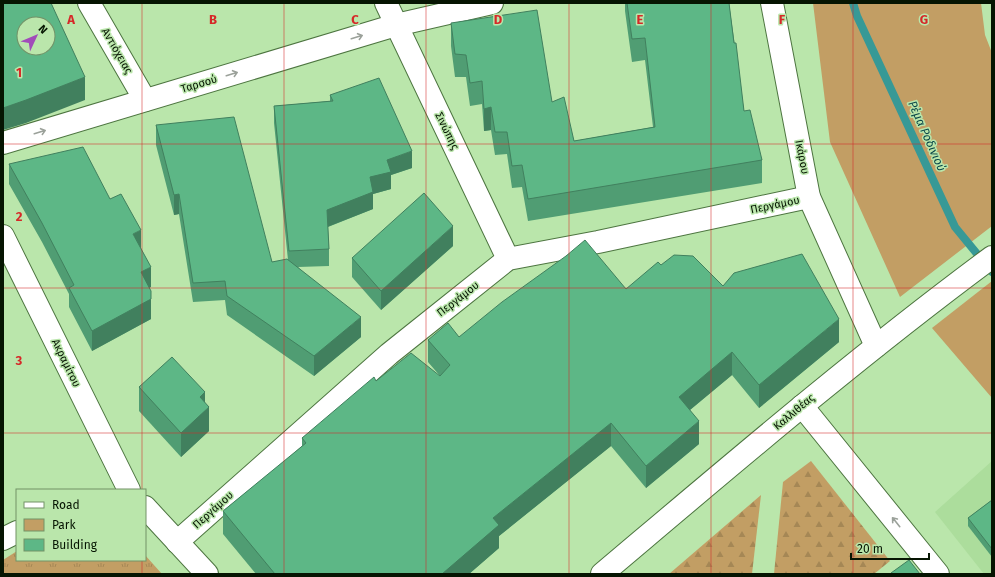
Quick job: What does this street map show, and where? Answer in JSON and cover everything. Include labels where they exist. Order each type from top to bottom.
[{"type":"street","name":"Αντιόχειας","points":[[89,3],[145,100]]},
{"type":"street","name":"Σινώπης","points":[[386,3],[508,259]]},
{"type":"street","name":"Ταρσού","points":[[3,143],[396,25],[492,3]]},
{"type":"street","name":"Ικάρου","points":[[772,3],[809,197],[876,346]]},
{"type":"street","name":"Περγάμου","points":[[177,542],[388,354],[508,259],[598,242],[809,197]]},
{"type":"street","name":"Ακραμίτου","points":[[3,236],[127,489]]},
{"type":"street","name":"Καλλιθέας","points":[[602,574],[802,406],[928,305],[992,257]]},
{"type":"street","points":[[802,406],[938,574]]},
{"type":"street","points":[[146,508],[206,574]]},
{"type":"street","points":[[3,539],[16,532]]},
{"type":"shaded area","points":[[992,461],[992,574],[984,574],[935,512]]},
{"type":"green space","points":[[813,3],[981,3],[985,35],[992,53],[992,226],[900,297],[830,142]]},
{"type":"green space","points":[[992,281],[992,398],[932,328]]},
{"type":"green space","points":[[811,461],[890,561],[874,574],[774,574],[783,482]]},
{"type":"green space","points":[[761,495],[752,574],[669,574]]},
{"type":"green space","points":[[16,552],[16,561],[146,561],[146,556],[162,574],[3,574],[3,560]]},
{"type":"building","points":[[3,3],[51,3],[85,77],[3,108]]},
{"type":"building","points":[[627,3],[729,3],[734,43],[736,43],[744,111],[750,110],[762,160],[528,199],[522,165],[512,166],[507,132],[495,132],[491,107],[484,109],[482,81],[470,83],[466,55],[455,54],[451,23],[537,10],[552,102],[564,97],[574,141],[655,127],[645,38],[632,39]]},
{"type":"building","points":[[379,78],[412,151],[387,160],[391,172],[370,177],[373,192],[327,210],[329,249],[289,251],[274,106],[333,101],[330,95]]},
{"type":"building","points":[[234,117],[272,262],[287,259],[361,317],[314,356],[227,296],[225,281],[193,283],[179,194],[174,195],[156,125]]},
{"type":"building","points":[[83,147],[110,199],[121,194],[141,230],[133,234],[151,267],[141,272],[151,291],[151,299],[92,331],[69,288],[74,285],[9,164]]},
{"type":"building","points":[[424,193],[453,226],[381,291],[352,258]]},
{"type":"building","points":[[585,240],[626,289],[658,262],[661,265],[674,255],[693,256],[723,286],[734,273],[802,254],[839,319],[759,385],[732,352],[679,397],[699,421],[646,466],[611,423],[493,518],[499,525],[442,574],[275,574],[223,511],[306,443],[302,438],[374,377],[376,381],[411,353],[440,376],[450,365],[428,340],[448,323],[459,337],[502,302],[566,256]]},
{"type":"building","points":[[172,357],[205,392],[200,397],[209,407],[181,433],[139,387]]},
{"type":"building","points":[[992,500],[992,549],[968,518]]},
{"type":"building","points":[[909,560],[920,574],[891,573]]},
{"type":"waterway","name":"Ρέμα Ροδινιού","points":[[853,3],[857,16],[955,227],[992,272]]}]
